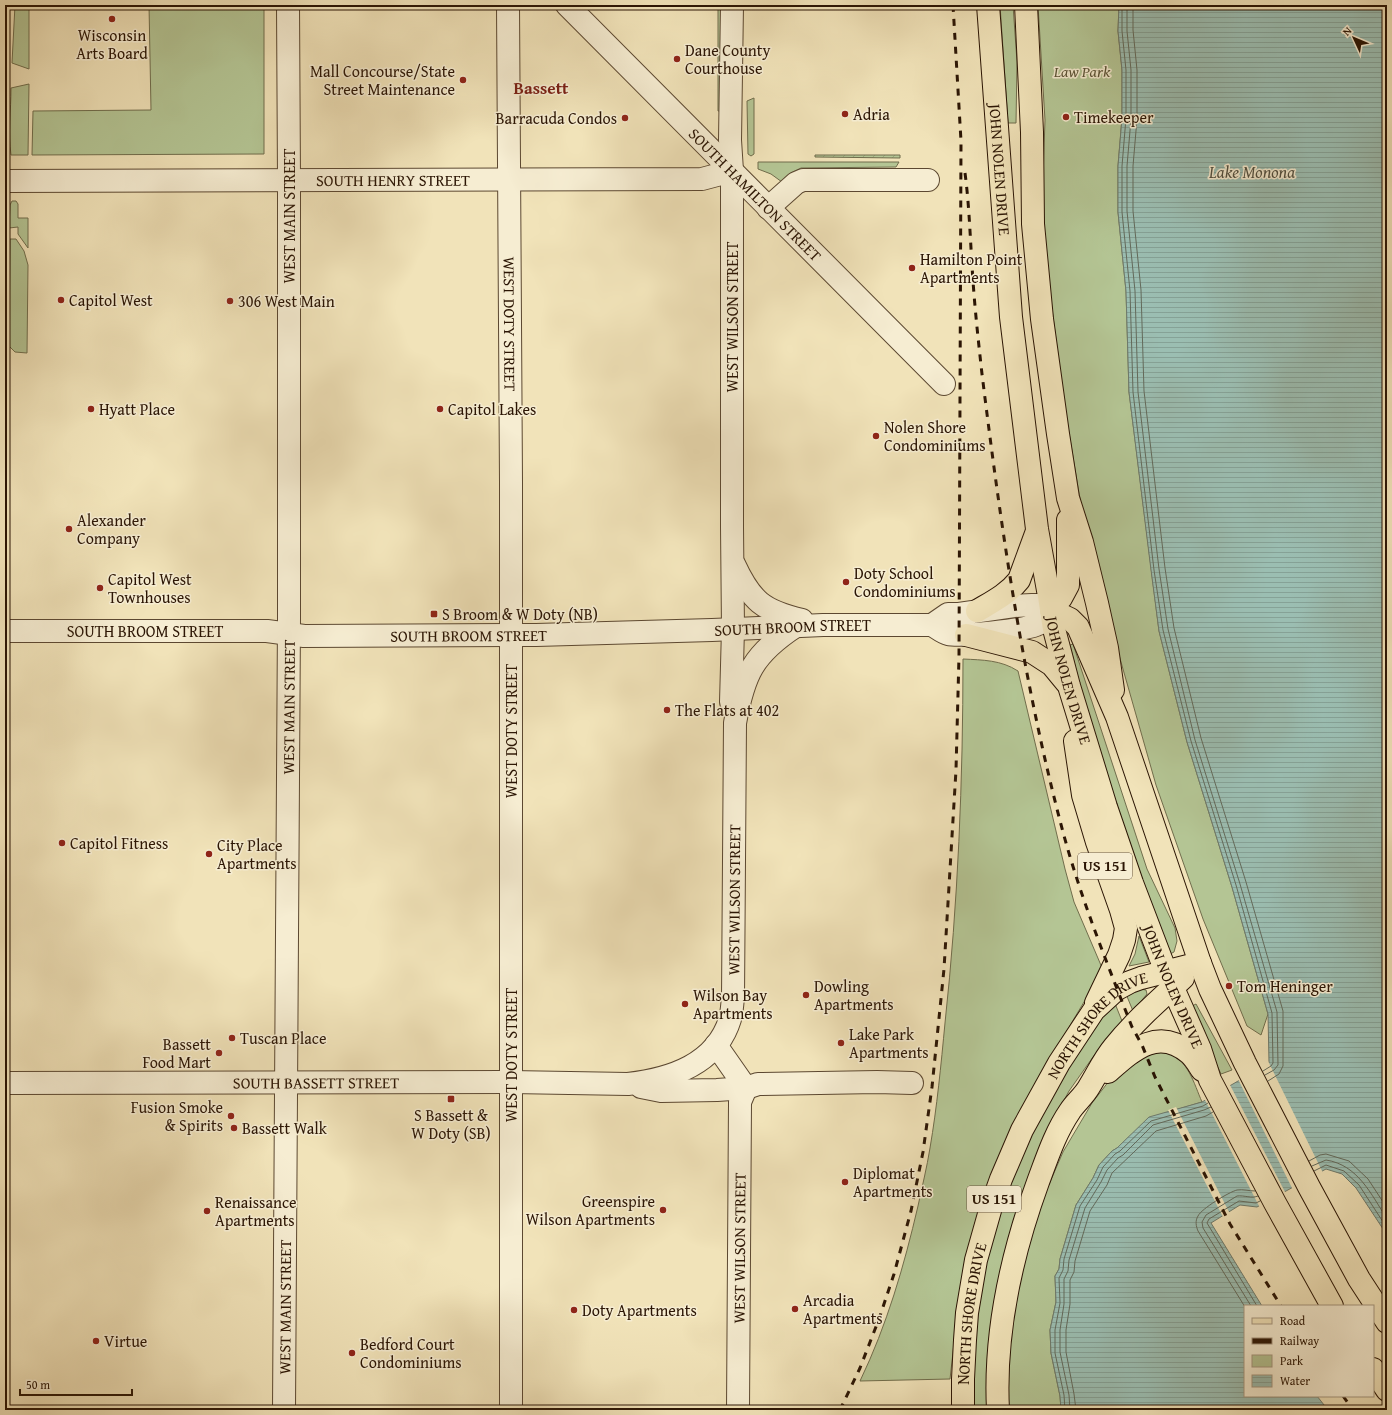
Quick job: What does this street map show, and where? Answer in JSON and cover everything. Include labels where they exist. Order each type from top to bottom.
[{"type":"main road","name":"JOHN NOLEN DRIVE","points":[[988,5],[1011,316],[1037,529],[1054,629],[1068,686],[1129,878],[1170,980],[1200,1049],[1210,1080],[1275,1203],[1331,1305]]},
{"type":"main road","name":"JOHN NOLEN DRIVE","points":[[1026,5],[1032,132],[1033,224],[1043,326],[1068,498]]},
{"type":"main road","points":[[1068,498],[1068,585],[1061,598],[1051,610],[1070,619],[1078,627],[1117,716],[1210,989],[1309,1187],[1359,1279],[1387,1322]]},
{"type":"main road","points":[[1068,498],[1082,542],[1107,648],[1117,716]]},
{"type":"main road","points":[[978,611],[1014,587],[1019,580],[1037,529]]},
{"type":"main road","points":[[966,635],[1032,652],[1052,665],[1068,686]]},
{"type":"main road","name":"US 151","points":[[1078,716],[1075,740],[1083,795],[1126,928],[1119,955],[1094,1010]]},
{"type":"main road","name":"NORTH SHORE DRIVE","points":[[998,1410],[999,1348],[1006,1294],[1017,1245],[1032,1197],[1050,1148],[1070,1111],[1088,1089],[1115,1046],[1153,1004],[1170,980],[1200,963]]},
{"type":"main road","name":"NORTH SHORE DRIVE","points":[[964,1410],[963,1360],[967,1313],[976,1260],[991,1207],[1009,1159],[1022,1130],[1059,1064],[1094,1010],[1117,989],[1130,982],[1141,978],[1170,980]]},
{"type":"main road","points":[[1088,1089],[1132,1051],[1142,1045],[1159,1041],[1174,1043],[1190,1054],[1210,1080]]},
{"type":"street","name":"WEST MAIN STREET","points":[[284,1410],[288,633],[288,5]]},
{"type":"street","name":"WEST DOTY STREET","points":[[508,5],[511,634],[511,1410]]},
{"type":"street","name":"SOUTH HAMILTON STREET","points":[[567,5],[944,384]]},
{"type":"street","name":"WEST WILSON STREET","points":[[628,1084],[646,1082],[677,1074],[703,1059],[716,1045],[726,1028],[730,1018],[733,998],[735,723],[731,709],[733,629],[732,171],[730,140],[732,5]]},
{"type":"street","name":"SOUTH HENRY STREET","points":[[5,181],[702,178],[732,171]]},
{"type":"street","points":[[768,208],[796,183],[803,180],[928,180]]},
{"type":"street","points":[[732,559],[748,591],[762,604],[786,617],[823,625]]},
{"type":"street","points":[[932,625],[948,614],[1032,605],[1041,605],[1051,610]]},
{"type":"street","name":"SOUTH BROOM STREET","points":[[5,631],[267,631],[304,636],[536,635],[823,625],[932,625],[947,634],[966,635],[1018,629],[1036,625],[1044,620],[1051,610]]},
{"type":"street","points":[[735,723],[746,678],[754,665],[771,644],[796,626]]},
{"type":"street","points":[[716,1045],[746,1088]]},
{"type":"street","name":"SOUTH BASSETT STREET","points":[[5,1082],[511,1082],[628,1084]]},
{"type":"street","points":[[628,1084],[661,1091],[746,1088],[758,1084],[877,1082],[912,1083]]},
{"type":"street","name":"WEST WILSON STREET","points":[[738,1410],[740,1102],[746,1088]]},
{"type":"green space","points":[[15,5],[29,5],[29,69],[12,63]]},
{"type":"green space","points":[[149,5],[264,5],[264,154],[32,155],[33,111],[151,110]]},
{"type":"green space","points":[[718,5],[723,5],[721,111],[718,111]]},
{"type":"green space","points":[[1000,5],[1013,5],[1017,62],[1016,123],[1008,123]]},
{"type":"green space","name":"Law Park","points":[[1038,5],[1119,5],[1118,31],[1122,70],[1122,118],[1118,166],[1118,212],[1126,291],[1129,392],[1159,631],[1187,742],[1232,887],[1268,1014],[1261,1035],[1247,1026],[1203,919],[1156,785],[1117,648],[1081,505],[1066,415],[1050,294],[1042,208],[1045,120]]},
{"type":"green space","points":[[29,84],[28,155],[11,155],[11,88]]},
{"type":"green space","points":[[754,98],[754,154],[751,156],[748,154],[747,101]]},
{"type":"green space","points":[[815,155],[900,155],[900,158],[815,157]]},
{"type":"green space","points":[[758,162],[899,162],[896,167],[801,168],[789,174],[782,182],[771,174],[758,169]]},
{"type":"green space","points":[[12,201],[16,201],[18,204],[18,218],[28,218],[28,248],[18,234],[18,227],[9,228],[10,205]]},
{"type":"green space","points":[[10,239],[16,239],[24,251],[28,265],[27,353],[15,352],[9,346]]},
{"type":"green space","points":[[1073,644],[1147,869],[1175,928],[1177,941],[1174,952],[1168,955],[1090,727],[1070,645]]},
{"type":"green space","points":[[963,659],[985,660],[1012,667],[1018,671],[1074,902],[1103,970],[1037,1081],[991,1175],[975,1223],[969,1249],[958,1308],[950,1379],[860,1381],[887,1317],[901,1273],[913,1228],[929,1155],[935,1117],[950,978],[959,841]]},
{"type":"green space","points":[[1139,936],[1149,962],[1129,966],[1135,954]]},
{"type":"green space","points":[[1140,989],[1146,990],[1147,994],[1133,1011],[1126,994]]},
{"type":"green space","points":[[1114,1001],[1122,1021],[1093,1057],[1069,1091],[1044,1138],[988,1410],[973,1410],[973,1349],[978,1298],[990,1243],[1007,1187],[1035,1123],[1091,1029]]},
{"type":"green space","points":[[1196,1004],[1232,1070],[1221,1074],[1190,1007]]},
{"type":"green space","points":[[1147,1052],[1164,1052],[1180,1060],[1193,1080],[1202,1102],[1149,1118],[1112,1151],[1099,1165],[1093,1178],[1076,1205],[1060,1259],[1059,1269],[1055,1276],[1056,1302],[1050,1330],[1051,1353],[1060,1396],[1061,1410],[1006,1410],[1009,1335],[1027,1246],[1047,1189],[1063,1152],[1092,1103],[1109,1081]]},
{"type":"water","name":"Lake Monona","points":[[1119,5],[1387,5],[1387,1235],[1356,1188],[1342,1174],[1326,1169],[1257,1207],[1240,1205],[1211,1223],[1261,1305],[1244,1305],[1244,1397],[1318,1397],[1328,1410],[1061,1410],[1060,1396],[1051,1353],[1050,1330],[1056,1302],[1055,1276],[1059,1269],[1060,1259],[1076,1205],[1093,1178],[1099,1165],[1149,1117],[1202,1102],[1269,1063],[1268,1014],[1232,887],[1187,742],[1159,631],[1129,392],[1126,291],[1118,212],[1118,166],[1122,118],[1122,70],[1118,31]]},
{"type":"pier","points":[[1267,1059],[1323,1173],[1293,1190],[1238,1079],[1267,1062]]},
{"type":"pier","points":[[1229,1083],[1286,1194],[1260,1208],[1204,1098]]},
{"type":"pier","points":[[1176,1107],[1230,1214],[1223,1217],[1168,1110]]},
{"type":"pier","points":[[1387,1389],[1387,1410],[1382,1410],[1374,1399]]},
{"type":"railway","points":[[840,1410],[860,1368],[879,1319],[894,1274],[911,1211],[923,1152],[932,1087],[944,969],[956,770],[959,656],[961,141],[953,5]]},
{"type":"railway","points":[[965,173],[979,347],[1005,547],[1036,719],[1063,832],[1086,906],[1132,1027],[1142,1045],[1155,1077],[1230,1224],[1280,1305]]},
{"type":"railway","points":[[1344,1397],[1353,1410]]},
{"type":"place","name":"Wisconsin Arts Board","points":[[112,19]]},
{"type":"place","name":"Dane County Courthouse","points":[[677,59]]},
{"type":"place","name":"Mall Concourse/State Street Maintenance","points":[[463,80]]},
{"type":"place","name":"Adria","points":[[845,114]]},
{"type":"place","name":"Timekeeper","points":[[1066,117]]},
{"type":"place","name":"Barracuda Condos","points":[[625,118]]},
{"type":"place","name":"Hamilton Point Apartments","points":[[912,268]]},
{"type":"place","name":"Capitol West","points":[[61,300]]},
{"type":"place","name":"306 West Main","points":[[230,301]]},
{"type":"place","name":"Hyatt Place","points":[[91,409]]},
{"type":"place","name":"Capitol Lakes","points":[[440,409]]},
{"type":"place","name":"Nolen Shore Condominiums","points":[[876,436]]},
{"type":"place","name":"Alexander Company","points":[[69,529]]},
{"type":"place","name":"Doty School Condominiums","points":[[846,582]]},
{"type":"place","name":"Capitol West Townhouses","points":[[100,588]]},
{"type":"place","name":"S Broom & W Doty (NB)","points":[[434,614]]},
{"type":"place","name":"The Flats at 402","points":[[667,710]]},
{"type":"place","name":"Capitol Fitness","points":[[62,843]]},
{"type":"place","name":"City Place Apartments","points":[[209,854]]},
{"type":"place","name":"Tom Heninger","points":[[1229,986]]},
{"type":"place","name":"Dowling Apartments","points":[[806,995]]},
{"type":"place","name":"Wilson Bay Apartments","points":[[685,1004]]},
{"type":"place","name":"Tuscan Place","points":[[232,1038]]},
{"type":"place","name":"Lake Park Apartments","points":[[841,1043]]},
{"type":"place","name":"Bassett Food Mart","points":[[219,1053]]},
{"type":"place","name":"S Bassett & W Doty (SB)","points":[[451,1099]]},
{"type":"place","name":"Fusion Smoke & Spirits","points":[[231,1116]]},
{"type":"place","name":"Bassett Walk","points":[[234,1128]]},
{"type":"place","name":"Diplomat Apartments","points":[[845,1182]]},
{"type":"place","name":"Greenspire Wilson Apartments","points":[[663,1210]]},
{"type":"place","name":"Renaissance Apartments","points":[[207,1211]]},
{"type":"place","name":"Arcadia Apartments","points":[[795,1309]]},
{"type":"place","name":"Doty Apartments","points":[[574,1310]]},
{"type":"place","name":"Virtue","points":[[96,1341]]},
{"type":"place","name":"Bedford Court Condominiums","points":[[352,1353]]},
{"type":"district","name":"Bassett","points":[[541,88]]}]
